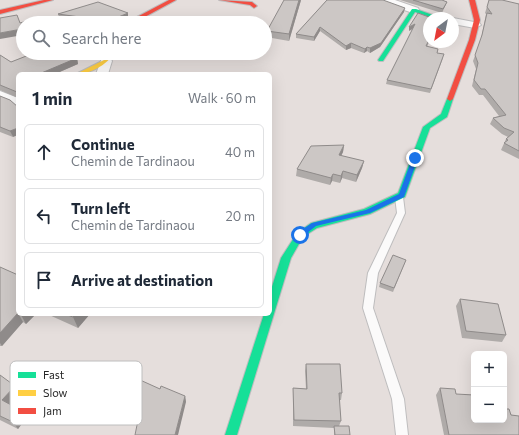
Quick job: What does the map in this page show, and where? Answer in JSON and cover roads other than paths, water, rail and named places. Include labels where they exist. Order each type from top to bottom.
[{"type":"street","points":[[0,12],[50,0]]},
{"type":"street","points":[[142,16],[173,0]]},
{"type":"street","points":[[222,0],[252,4],[254,6]]},
{"type":"street","points":[[385,0],[423,13]]},
{"type":"street","points":[[272,304],[286,258],[300,235],[314,225],[367,212],[402,195],[428,127],[444,115],[472,40],[476,13],[472,0]]},
{"type":"street","points":[[381,60],[414,10]]},
{"type":"street","points":[[459,22],[475,25]]},
{"type":"street","points":[[83,72],[104,60]]},
{"type":"street","points":[[103,72],[108,60]]},
{"type":"street","points":[[0,95],[16,102]]},
{"type":"street","points":[[231,435],[268,316]]},
{"type":"lane","points":[[399,197],[401,213],[373,273],[368,308],[398,399],[402,435]]}]
